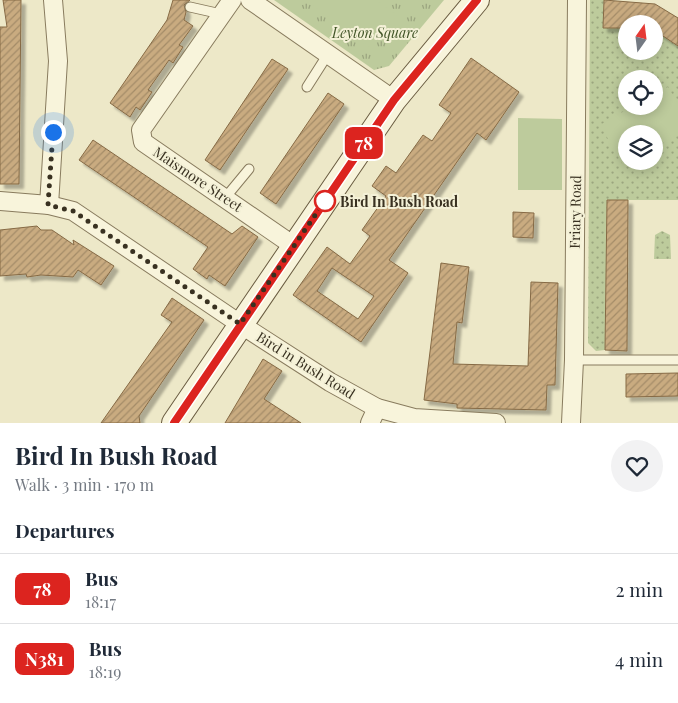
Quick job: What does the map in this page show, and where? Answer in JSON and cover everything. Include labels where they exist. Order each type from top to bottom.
[{"type":"main road","points":[[174,423],[394,100],[477,0]]},
{"type":"street","points":[[48,205],[58,61],[52,0]]},
{"type":"street","points":[[250,0],[394,100]]},
{"type":"street","name":"Friary Road","points":[[571,423],[574,360],[577,0]]},
{"type":"street","name":"Maismore Street","points":[[224,6],[141,130],[143,142],[294,246]]},
{"type":"street","name":"Bird in Bush Road","points":[[0,201],[48,205],[73,211],[240,324],[330,382],[374,416],[496,423]]},
{"type":"lane","points":[[190,7],[224,6]]},
{"type":"lane","points":[[306,87],[328,54]]},
{"type":"lane","points":[[225,198],[249,169]]},
{"type":"lane","points":[[574,360],[678,360]]},
{"type":"green space","name":"Leyton Square","points":[[274,0],[444,0],[389,66],[374,70]]},
{"type":"green space","points":[[305,0],[376,0],[397,15],[372,49]]},
{"type":"green space","points":[[590,0],[604,0],[603,28],[618,28],[618,60],[663,60],[663,36],[678,46],[678,200],[607,200],[605,350],[596,351],[588,343]]},
{"type":"green space","points":[[668,87],[678,104],[678,134],[663,143],[663,125],[618,125],[618,156],[600,125],[618,115],[663,115],[663,90]]},
{"type":"green space","points":[[518,118],[562,119],[562,190],[518,190]]},
{"type":"green space","points":[[662,231],[670,235],[671,259],[654,259],[655,235]]},
{"type":"building","points":[[3,0],[21,0],[19,184],[0,184],[0,27],[7,27]]},
{"type":"building","points":[[173,0],[190,0],[184,5],[186,12],[184,20],[193,26],[179,45],[183,47],[173,63],[169,60],[148,90],[152,92],[140,110],[136,107],[130,117],[110,103],[167,20]]},
{"type":"building","points":[[604,0],[655,4],[678,18],[678,46],[663,36],[663,15],[618,15],[618,28],[603,28]]},
{"type":"building","points":[[471,58],[519,92],[486,140],[477,133],[389,260],[408,273],[361,342],[293,295],[327,247],[350,264],[370,236],[362,230],[386,196],[372,186],[386,166],[396,173],[423,135],[432,141],[451,113],[439,105]],"holes":[[[332,268],[374,296],[358,319],[317,291]]]},
{"type":"building","points":[[272,59],[288,69],[220,170],[205,160]]},
{"type":"building","points":[[328,93],[344,104],[276,204],[260,193]]},
{"type":"building","points":[[93,140],[232,234],[242,226],[258,237],[225,286],[209,275],[207,279],[193,269],[208,247],[79,160]]},
{"type":"building","points":[[607,200],[628,200],[627,351],[605,350]]},
{"type":"building","points":[[513,212],[534,213],[533,238],[513,237]]},
{"type":"building","points":[[37,226],[41,230],[52,230],[74,245],[73,240],[114,266],[101,285],[78,270],[73,277],[41,275],[27,277],[26,274],[0,276],[0,230]]},
{"type":"building","points":[[441,263],[469,267],[462,323],[457,322],[453,364],[528,366],[531,282],[558,283],[555,385],[547,385],[546,410],[457,408],[457,404],[424,400]]},
{"type":"building","points":[[172,298],[204,320],[139,416],[140,423],[101,423],[172,322],[161,315]]},
{"type":"building","points":[[263,359],[282,371],[264,399],[301,423],[225,423]]},
{"type":"building","points":[[678,373],[678,396],[626,397],[626,374]]},
{"type":"bus line","name":"78","points":[[174,423],[394,100],[477,0]]},
{"type":"place","name":"Bird In Bush Road","points":[[325,201]]},
{"type":"route","points":[[53,132],[48,205],[73,211],[240,324],[327,198],[325,201]]}]
